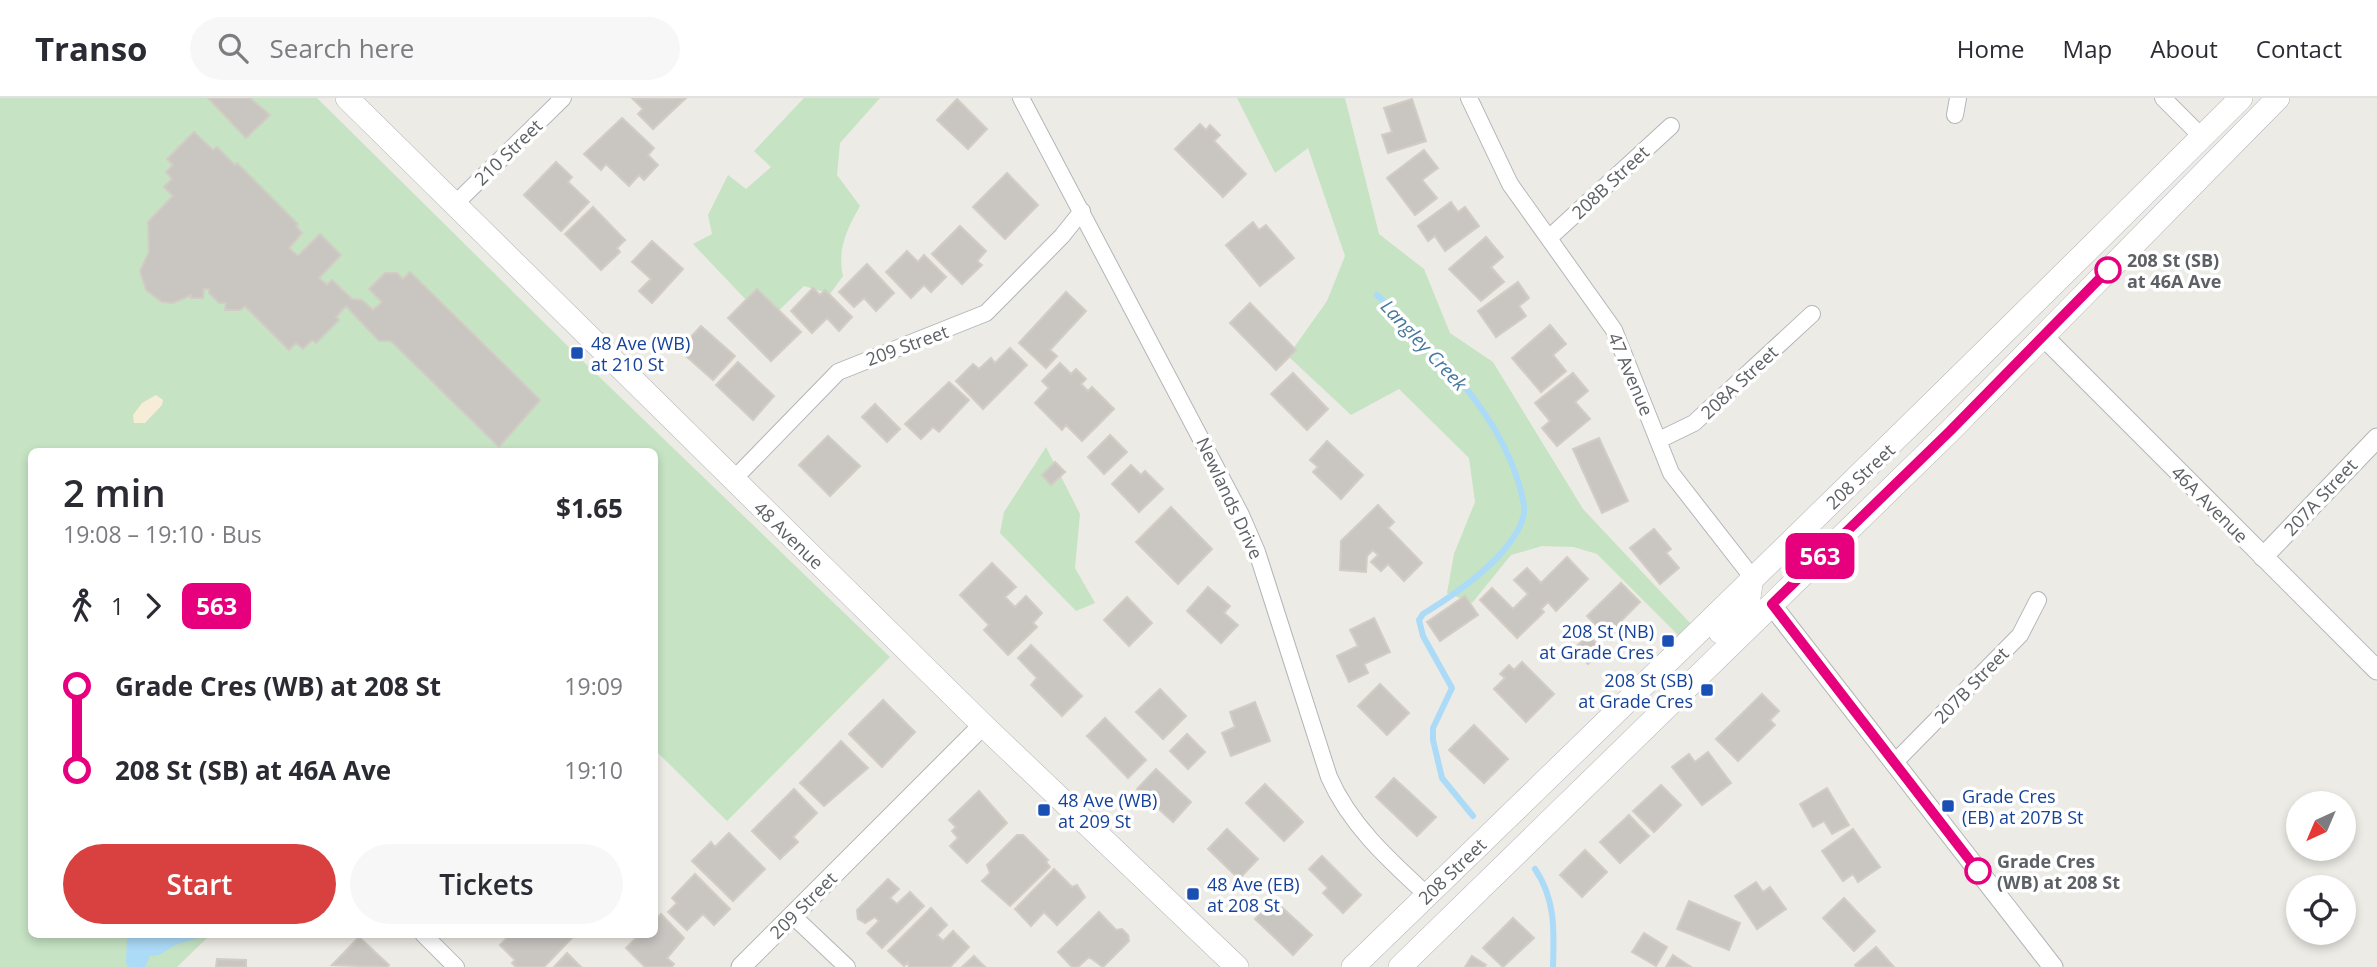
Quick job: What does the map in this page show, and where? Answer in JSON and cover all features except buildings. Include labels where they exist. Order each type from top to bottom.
[{"type":"main road","name":"48 Avenue","points":[[347,98],[983,725],[1237,967]]},
{"type":"main road","name":"208 Street","points":[[1353,967],[1752,577],[1898,441],[1967,369],[2241,98]]},
{"type":"main road","name":"208 Street","points":[[1400,967],[1602,772],[2043,336],[2278,98]]},
{"type":"main road","points":[[1967,369],[2026,335],[2043,336]]},
{"type":"main road","points":[[1772,604],[1784,570],[1843,514],[1898,441]]},
{"type":"main road","points":[[1602,772],[1688,664],[1748,604],[1752,577]]},
{"type":"street","name":"210 Street","points":[[454,205],[563,98]]},
{"type":"street","name":"Newlands Drive","points":[[1021,98],[1220,472],[1246,528],[1340,803],[1356,825],[1427,895]]},
{"type":"street","name":"47 Avenue","points":[[1469,98],[1510,184],[1614,330],[1671,473],[1752,577]]},
{"type":"street","points":[[1955,115],[1958,98]]},
{"type":"street","points":[[2163,98],[2202,137]]},
{"type":"street","name":"208B Street","points":[[1549,238],[1671,126]]},
{"type":"street","name":"209 Street","points":[[733,480],[838,372],[986,313],[1062,236],[1082,211]]},
{"type":"street","name":"208A Street","points":[[1658,440],[1694,423],[1812,314]]},
{"type":"street","name":"46A Avenue","points":[[2043,336],[2377,670]]},
{"type":"street","name":"207A Street","points":[[2263,557],[2377,438]]},
{"type":"street","name":"207B Street","points":[[1894,763],[2020,635],[2038,600]]},
{"type":"street","points":[[1772,604],[2053,967]]},
{"type":"street","name":"209 Street","points":[[741,967],[983,725]]},
{"type":"street","points":[[793,916],[847,967]]},
{"type":"street","points":[[427,938],[456,967]]},
{"type":"green space","points":[[0,98],[317,98],[588,366],[890,657],[727,821],[658,753],[658,448],[28,448],[28,938],[207,938],[177,967],[0,967]]},
{"type":"green space","points":[[804,98],[880,98],[840,143],[837,175],[860,206],[844,239],[841,257],[843,276],[830,294],[804,286],[767,322],[693,244],[712,234],[708,215],[728,175],[746,189],[771,167],[754,151]]},
{"type":"green space","points":[[1237,98],[1345,98],[1379,234],[1424,269],[1450,333],[1493,362],[1583,509],[1691,624],[1679,636],[1597,554],[1574,547],[1542,546],[1511,555],[1472,603],[1447,593],[1454,554],[1475,502],[1469,458],[1399,389],[1351,415],[1288,356],[1327,301],[1345,256],[1308,148],[1275,173]]},
{"type":"green space","points":[[1046,447],[1080,514],[1075,568],[1095,603],[1076,611],[1000,533],[1004,512]]},
{"type":"sand","points":[[156,395],[163,400],[162,405],[145,423],[134,423],[133,415],[142,403]]},
{"type":"water","points":[[127,938],[196,938],[161,954],[150,956],[145,967],[129,967],[126,963]]},
{"type":"waterway","name":"Langley Creek","points":[[1377,295],[1420,337],[1479,405],[1509,456],[1524,502],[1522,521],[1505,548],[1480,574],[1423,614],[1419,620],[1423,636],[1452,688],[1433,728],[1433,740],[1442,778],[1473,816]]},
{"type":"waterway","name":"Langley Creek","points":[[1535,869],[1550,904],[1553,967]]},
{"type":"bus line","name":"563","points":[[1978,871],[1772,604],[1950,431],[2108,270]]},
{"type":"place","name":"208 St (SB) at 46A Ave","points":[[2108,270]]},
{"type":"place","name":"48 Ave (WB) at 210 St","points":[[577,353]]},
{"type":"place","name":"208 St (NB) at Grade Cres","points":[[1668,641]]},
{"type":"place","name":"208 St (SB) at Grade Cres","points":[[1707,690]]},
{"type":"place","name":"Grade Cres (EB) at 207B St","points":[[1948,806]]},
{"type":"place","name":"48 Ave (WB) at 209 St","points":[[1044,810]]},
{"type":"place","name":"Grade Cres (WB) at 208 St","points":[[1978,871]]},
{"type":"place","name":"48 Ave (EB) at 208 St","points":[[1193,894]]}]
